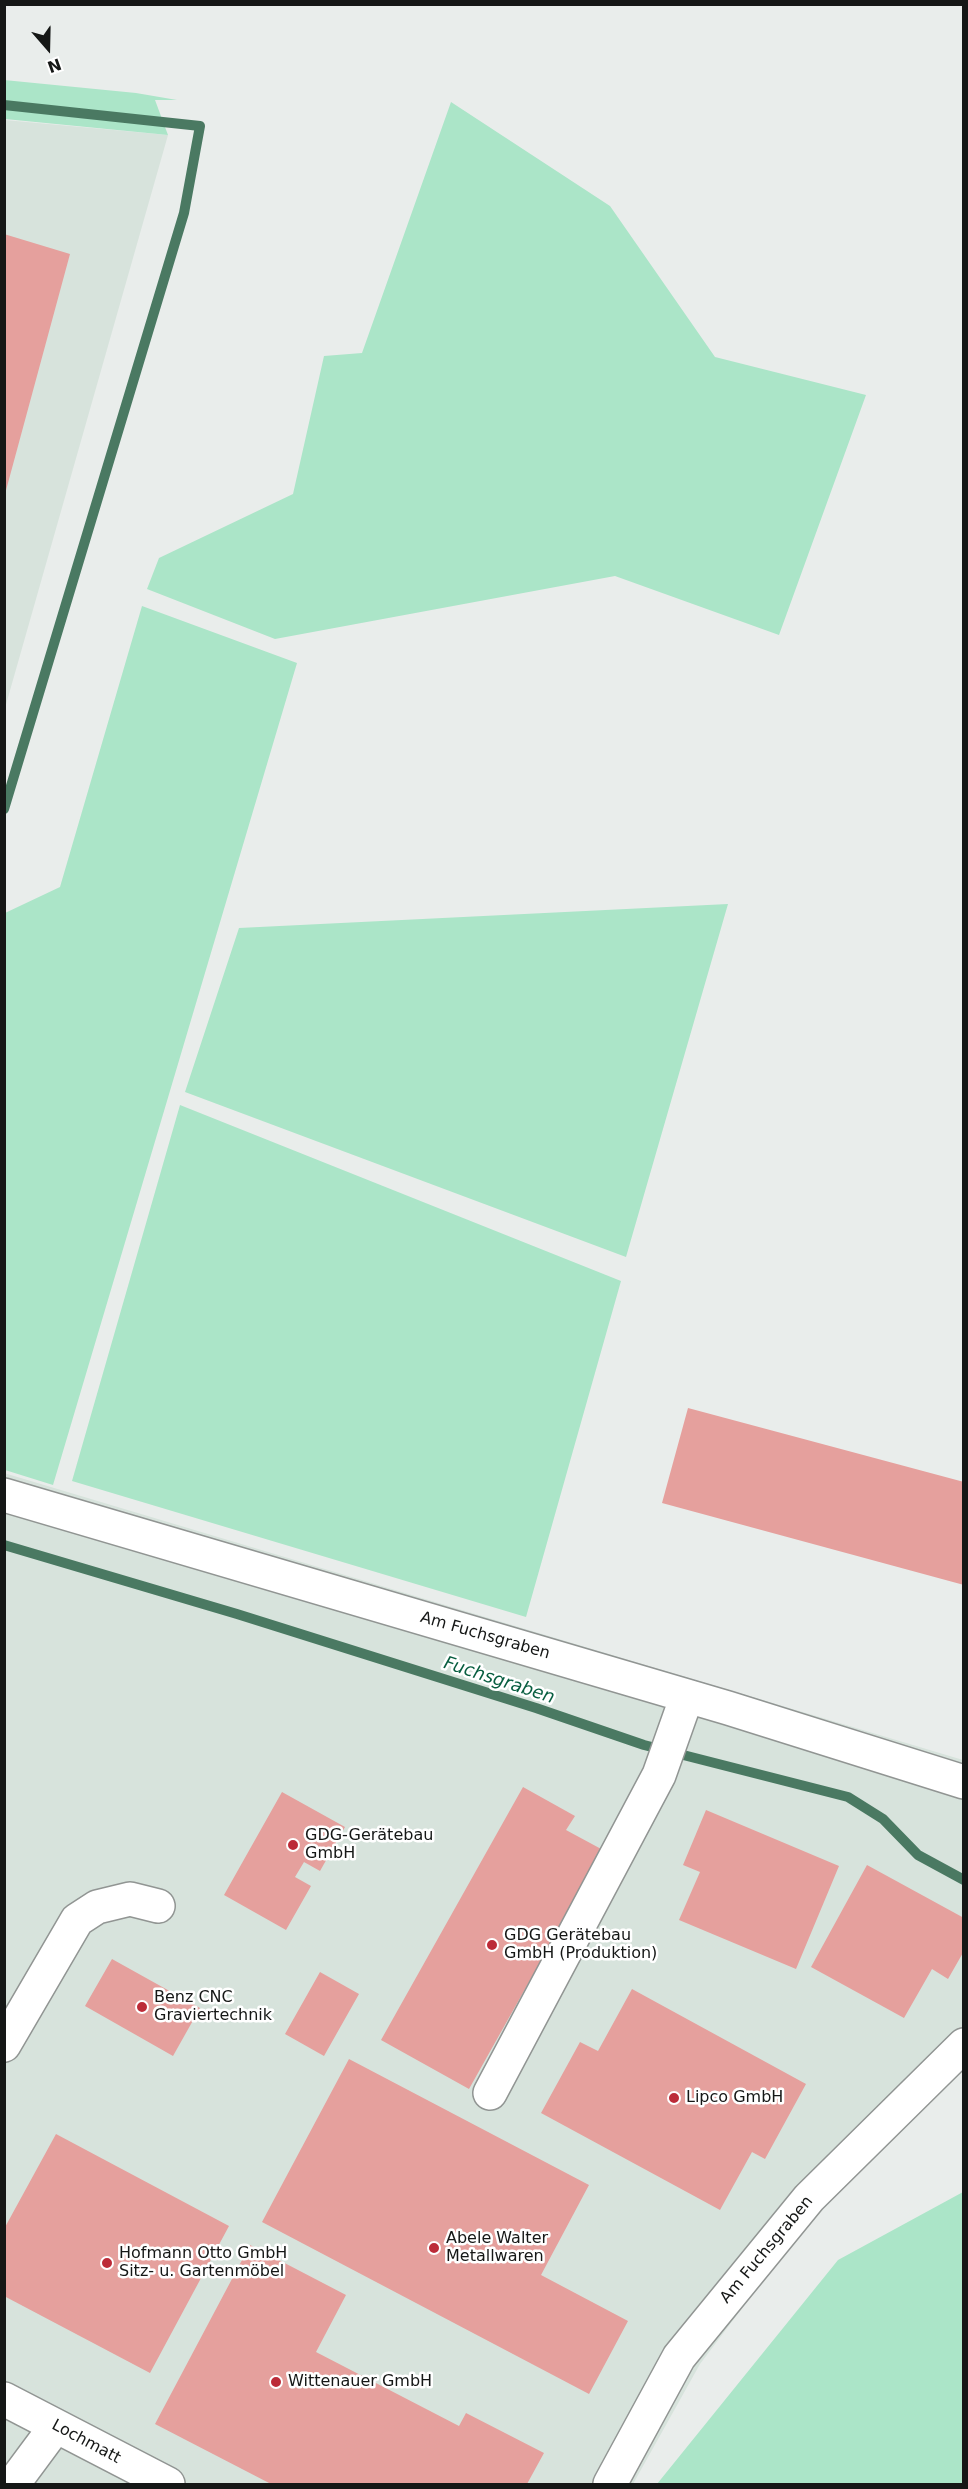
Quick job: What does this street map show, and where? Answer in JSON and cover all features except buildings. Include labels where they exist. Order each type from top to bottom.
[{"type":"street","name":"Am Fuchsgraben","points":[[4,1495],[687,1696],[963,1782]]},
{"type":"street","points":[[490,2092],[658,1775],[687,1696]]},
{"type":"street","points":[[4,2046],[76,1920],[97,1907],[130,1899],[158,1906]]},
{"type":"street","name":"Am Fuchsgraben","points":[[610,2484],[679,2357],[809,2198],[963,2045]]},
{"type":"street","name":"Lochmatt","points":[[4,2399],[168,2484]]},
{"type":"street","points":[[13,2484],[56,2426]]},
{"type":"shaded area","points":[[5,120],[168,135],[5,708]]},
{"type":"shaded area","points":[[4,1473],[963,1760],[963,2066],[814,2213],[700,2364],[633,2484],[5,2484]]},
{"type":"green space","points":[[4,80],[136,93],[177,100],[155,100],[168,135],[5,119]]},
{"type":"green space","points":[[451,102],[610,206],[715,357],[866,395],[779,635],[615,576],[275,639],[147,589],[159,558],[293,494],[324,356],[362,353]]},
{"type":"green space","points":[[142,606],[297,663],[53,1485],[5,1470],[5,913],[60,887]]},
{"type":"green space","points":[[728,904],[626,1257],[185,1092],[239,928]]},
{"type":"green space","points":[[180,1105],[621,1281],[526,1617],[72,1481]]},
{"type":"green space","points":[[963,2192],[963,2484],[657,2484],[838,2260]]},
{"type":"waterway","points":[[4,105],[200,126],[184,213],[4,809]]},
{"type":"waterway","name":"Fuchsgraben","points":[[4,1545],[237,1614],[536,1708],[644,1745],[848,1797],[883,1819],[918,1855],[964,1880]]},
{"type":"place","name":"GDG-Gerätebau GmbH","points":[[293,1845]]},
{"type":"place","name":"GDG Gerätebau GmbH (Produktion)","points":[[492,1945]]},
{"type":"place","name":"Benz CNC Graviertechnik","points":[[142,2007]]},
{"type":"place","name":"Lipco GmbH","points":[[674,2098]]},
{"type":"place","name":"Abele Walter Metallwaren","points":[[434,2248]]},
{"type":"place","name":"Hofmann Otto GmbH Sitz- u. Gartenmöbel","points":[[107,2263]]},
{"type":"place","name":"Wittenauer GmbH","points":[[276,2382]]}]
